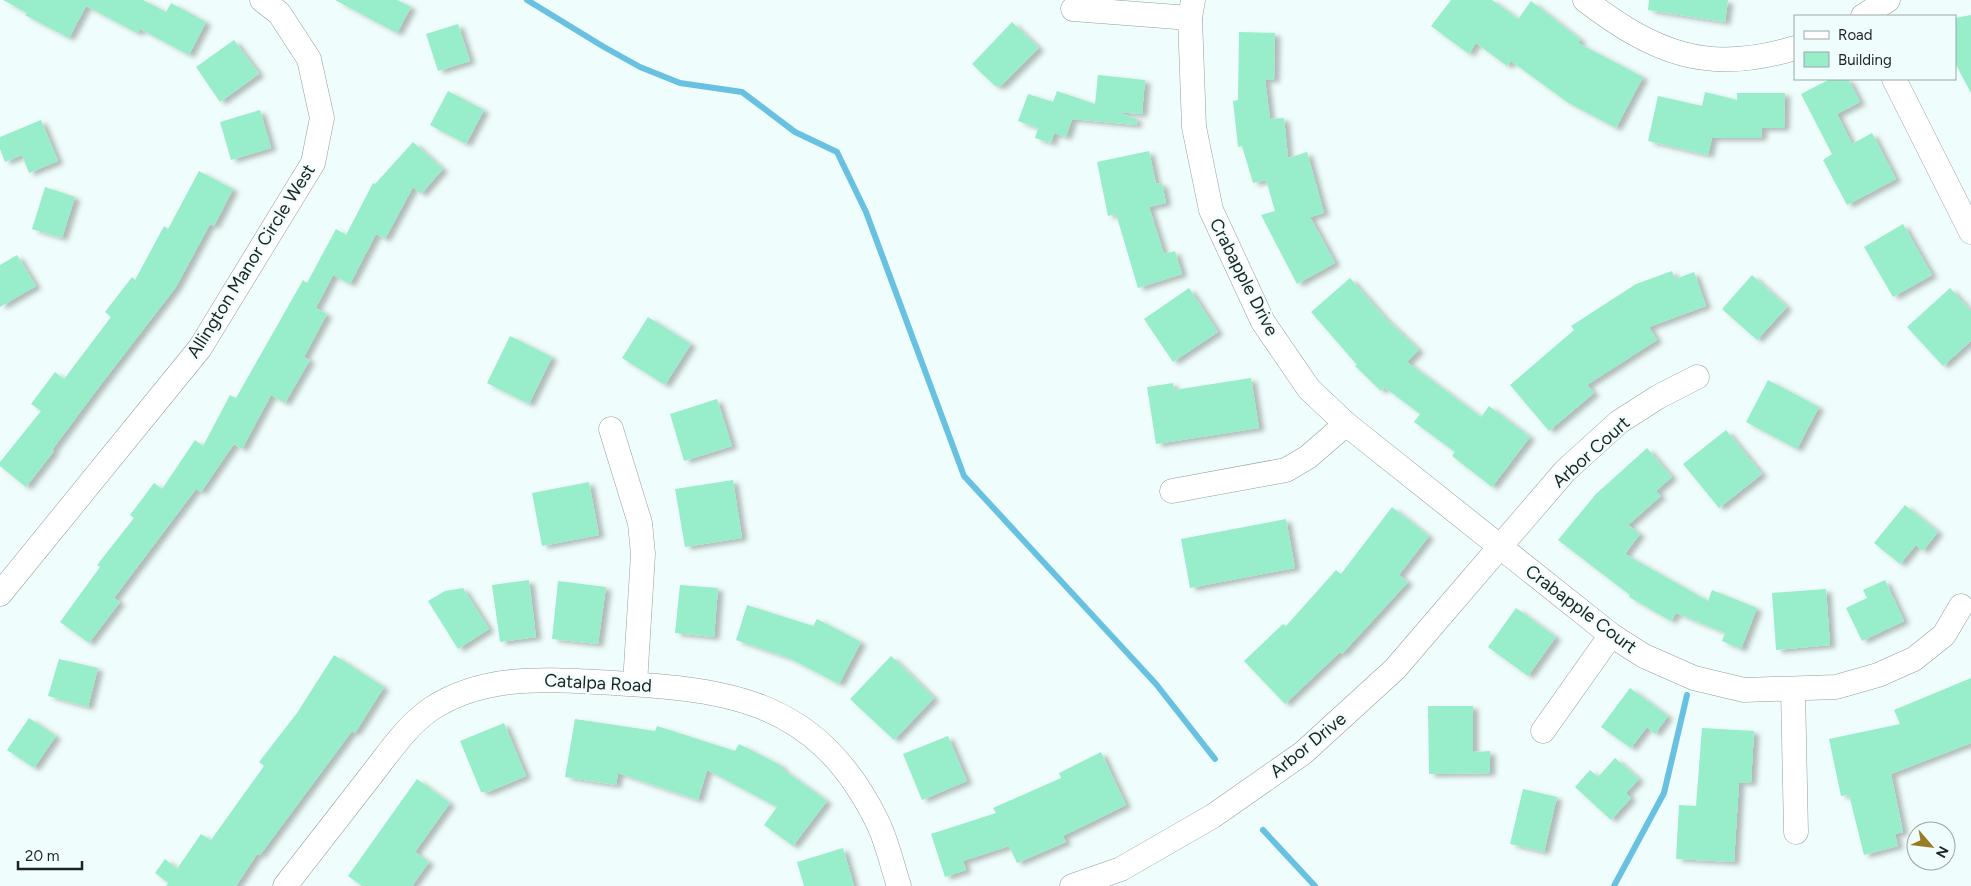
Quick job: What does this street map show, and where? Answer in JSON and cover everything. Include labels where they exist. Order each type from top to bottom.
[{"type":"street","name":"Allington Manor Circle West","points":[[0,594],[200,348],[313,163],[322,118],[309,59],[279,13],[262,0]]},
{"type":"street","points":[[1585,0],[1611,20],[1656,46],[1691,57],[1725,60],[1751,58],[1794,48]]},
{"type":"street","points":[[1854,0],[1862,15]]},
{"type":"street","points":[[1865,15],[1888,0]]},
{"type":"street","points":[[1073,9],[1191,9]]},
{"type":"street","name":"Crabapple Drive","points":[[1191,9],[1194,127],[1211,210],[1263,322],[1310,389],[1346,424],[1500,546]]},
{"type":"street","points":[[1895,80],[1971,232]]},
{"type":"street","name":"Arbor Court","points":[[1500,546],[1565,471],[1619,422],[1658,397],[1697,377]]},
{"type":"street","points":[[1172,490],[1286,470],[1308,457],[1346,424]]},
{"type":"street","points":[[610,429],[640,524],[643,554],[635,684]]},
{"type":"street","name":"Crabapple Court","points":[[1500,546],[1611,635],[1644,656],[1694,678],[1744,690],[1793,690],[1836,687],[1878,675],[1914,660],[1944,635],[1961,606]]},
{"type":"street","name":"Arbor Drive","points":[[1072,886],[1121,869],[1213,816],[1303,753],[1395,669],[1500,546]]},
{"type":"street","points":[[1543,731],[1611,635]]},
{"type":"street","name":"Catalpa Road","points":[[285,886],[400,738],[430,710],[457,696],[482,687],[511,681],[549,680],[635,684],[714,692],[765,707],[791,720],[833,755],[850,777],[878,822],[899,886]]},
{"type":"street","points":[[1793,690],[1796,832]]},
{"type":"building","points":[[3,0],[143,0],[166,12],[171,3],[206,22],[189,55],[140,29],[137,33],[86,6],[69,38],[25,15],[27,13]]},
{"type":"building","points":[[335,0],[397,0],[411,7],[397,33]]},
{"type":"building","points":[[1451,0],[1492,0],[1518,19],[1531,1],[1581,40],[1578,43],[1643,77],[1616,128],[1567,102],[1511,61],[1507,66],[1476,43],[1469,54],[1431,26]]},
{"type":"building","points":[[1649,0],[1728,0],[1725,22],[1648,10]]},
{"type":"building","points":[[1971,15],[1971,93],[1956,65],[1956,18]]},
{"type":"building","points":[[1012,22],[1039,48],[1001,86],[995,86],[972,64]]},
{"type":"building","points":[[458,24],[470,61],[438,71],[426,34]]},
{"type":"building","points":[[1239,32],[1275,33],[1274,80],[1265,79],[1270,119],[1284,118],[1288,158],[1307,152],[1324,213],[1310,217],[1335,263],[1297,284],[1261,215],[1275,211],[1266,180],[1253,183],[1242,146],[1238,147],[1233,101],[1238,100]]},
{"type":"building","points":[[234,40],[259,74],[220,102],[196,67]]},
{"type":"building","points":[[1098,75],[1145,80],[1142,114],[1117,112],[1137,119],[1136,125],[1072,119],[1066,137],[1054,133],[1051,143],[1035,138],[1038,128],[1018,121],[1028,94],[1053,102],[1057,91],[1095,104]]},
{"type":"building","points":[[1828,80],[1849,80],[1860,102],[1837,114],[1852,144],[1872,133],[1896,179],[1847,205],[1823,160],[1832,154],[1801,94]]},
{"type":"building","points":[[448,91],[484,110],[466,144],[430,125]]},
{"type":"building","points":[[1705,92],[1737,100],[1737,93],[1785,93],[1784,128],[1762,128],[1761,138],[1712,138],[1708,155],[1648,141],[1658,96],[1702,106]]},
{"type":"building","points":[[260,110],[271,148],[231,160],[220,122]]},
{"type":"building","points":[[41,120],[58,161],[29,173],[22,155],[5,162],[0,149],[0,137]]},
{"type":"building","points":[[413,142],[443,169],[421,194],[413,187],[385,239],[376,234],[350,284],[333,275],[316,308],[327,314],[304,357],[310,360],[285,403],[271,395],[242,449],[234,444],[201,492],[196,489],[114,598],[120,602],[89,643],[60,622],[100,567],[97,565],[134,518],[130,515],[154,483],[162,489],[195,440],[203,446],[230,395],[236,398],[303,280],[307,283],[336,229],[346,235],[373,183],[375,184]]},
{"type":"building","points":[[1149,151],[1156,184],[1162,183],[1166,203],[1149,207],[1164,254],[1175,251],[1182,274],[1138,288],[1116,214],[1108,216],[1097,162]]},
{"type":"building","points":[[199,171],[233,189],[214,226],[210,224],[176,287],[99,387],[26,487],[0,466],[0,462],[41,411],[31,404],[55,372],[64,379],[111,317],[105,312],[132,277],[135,280],[164,226],[168,229]]},
{"type":"building","points":[[45,187],[75,197],[62,238],[32,229]]},
{"type":"building","points":[[1903,224],[1932,275],[1893,297],[1864,247]]},
{"type":"building","points":[[17,255],[36,286],[0,307],[0,265]]},
{"type":"building","points":[[1672,271],[1675,279],[1694,272],[1706,306],[1649,327],[1657,340],[1587,385],[1594,393],[1549,431],[1510,385],[1574,330],[1571,326],[1636,284]]},
{"type":"building","points":[[1752,275],[1787,307],[1757,340],[1722,309]]},
{"type":"building","points":[[1350,278],[1386,319],[1419,350],[1407,362],[1481,417],[1489,406],[1530,437],[1492,487],[1452,456],[1455,452],[1414,422],[1420,414],[1384,387],[1381,391],[1355,366],[1357,365],[1311,312]]},
{"type":"building","points":[[1189,288],[1218,332],[1173,362],[1144,319]]},
{"type":"building","points":[[1950,288],[1971,311],[1971,341],[1943,366],[1907,327]]},
{"type":"building","points":[[648,317],[691,344],[665,385],[622,358]]},
{"type":"building","points":[[510,336],[552,357],[529,404],[487,383]]},
{"type":"building","points":[[1251,378],[1259,428],[1156,444],[1147,387],[1173,383],[1174,390]]},
{"type":"building","points":[[1768,380],[1819,407],[1797,449],[1746,422]]},
{"type":"building","points":[[717,399],[732,446],[684,461],[670,414]]},
{"type":"building","points":[[1726,430],[1762,474],[1719,508],[1683,464]]},
{"type":"building","points":[[1647,448],[1672,477],[1656,491],[1661,496],[1628,525],[1640,534],[1625,554],[1708,601],[1712,590],[1757,608],[1741,649],[1722,641],[1725,633],[1676,613],[1671,621],[1629,597],[1630,595],[1558,540],[1596,494]]},
{"type":"building","points":[[733,480],[742,538],[685,547],[675,489]]},
{"type":"building","points":[[589,482],[599,535],[542,546],[532,493]]},
{"type":"building","points":[[1905,505],[1938,532],[1923,551],[1916,545],[1900,564],[1874,543]]},
{"type":"building","points":[[1392,507],[1429,536],[1399,575],[1408,582],[1342,654],[1340,652],[1285,704],[1244,661],[1283,624],[1286,626],[1336,570],[1341,574]]},
{"type":"building","points":[[1286,519],[1295,568],[1190,588],[1181,539]]},
{"type":"building","points":[[529,580],[536,637],[500,642],[492,585]]},
{"type":"building","points":[[1885,580],[1904,621],[1862,641],[1846,608],[1867,598],[1863,590]]},
{"type":"building","points":[[558,581],[606,587],[598,644],[552,639]]},
{"type":"building","points":[[680,585],[718,588],[714,637],[675,633]]},
{"type":"building","points":[[463,588],[489,629],[458,649],[428,601],[445,591]]},
{"type":"building","points":[[1826,589],[1830,645],[1776,650],[1772,593]]},
{"type":"building","points":[[747,605],[813,626],[817,619],[861,642],[839,684],[789,658],[736,640]]},
{"type":"building","points":[[1516,608],[1556,637],[1528,676],[1488,647]]},
{"type":"building","points":[[334,655],[384,687],[355,733],[352,731],[260,855],[257,854],[236,886],[166,886],[168,883],[155,873],[165,859],[177,869],[201,834],[211,840],[264,766],[259,762],[297,713]]},
{"type":"building","points":[[891,656],[934,698],[894,740],[850,699]]},
{"type":"building","points":[[59,659],[98,668],[88,707],[48,696]]},
{"type":"building","points":[[1971,678],[1971,743],[1891,774],[1903,832],[1895,834],[1898,846],[1864,855],[1849,795],[1841,796],[1829,739],[1900,724],[1894,710]]},
{"type":"building","points":[[1630,688],[1668,716],[1655,734],[1647,727],[1631,748],[1601,727]]},
{"type":"building","points":[[1428,706],[1473,706],[1473,752],[1490,751],[1490,773],[1429,774]]},
{"type":"building","points":[[29,718],[56,736],[34,768],[7,750]]},
{"type":"building","points":[[575,719],[655,731],[657,726],[735,751],[739,744],[782,766],[781,768],[827,801],[793,846],[764,825],[777,807],[707,770],[698,800],[618,773],[616,785],[565,777]]},
{"type":"building","points":[[504,723],[526,776],[488,792],[481,792],[460,741]]},
{"type":"building","points":[[1702,728],[1754,731],[1751,783],[1739,782],[1734,862],[1676,859],[1679,805],[1696,806]]},
{"type":"building","points":[[948,736],[967,781],[922,800],[903,754]]},
{"type":"building","points":[[1101,752],[1126,805],[1063,836],[1066,842],[1017,863],[1009,846],[963,861],[966,870],[945,877],[931,834],[996,813],[993,808],[1061,778],[1059,773]]},
{"type":"building","points":[[1615,758],[1639,779],[1626,793],[1631,798],[1611,820],[1575,787],[1590,770],[1598,777]]},
{"type":"building","points":[[417,779],[450,803],[415,852],[429,862],[412,886],[362,886],[348,876]]},
{"type":"building","points":[[1523,789],[1557,797],[1544,852],[1510,844]]},
{"type":"building","points":[[843,848],[854,886],[804,886],[797,862]]},
{"type":"waterway","points":[[527,0],[640,67],[680,83],[742,92],[795,132],[837,152],[866,212],[964,476],[1156,684],[1215,759]]},
{"type":"waterway","points":[[1614,886],[1664,793],[1687,695]]},
{"type":"waterway","points":[[1263,830],[1315,886]]}]
